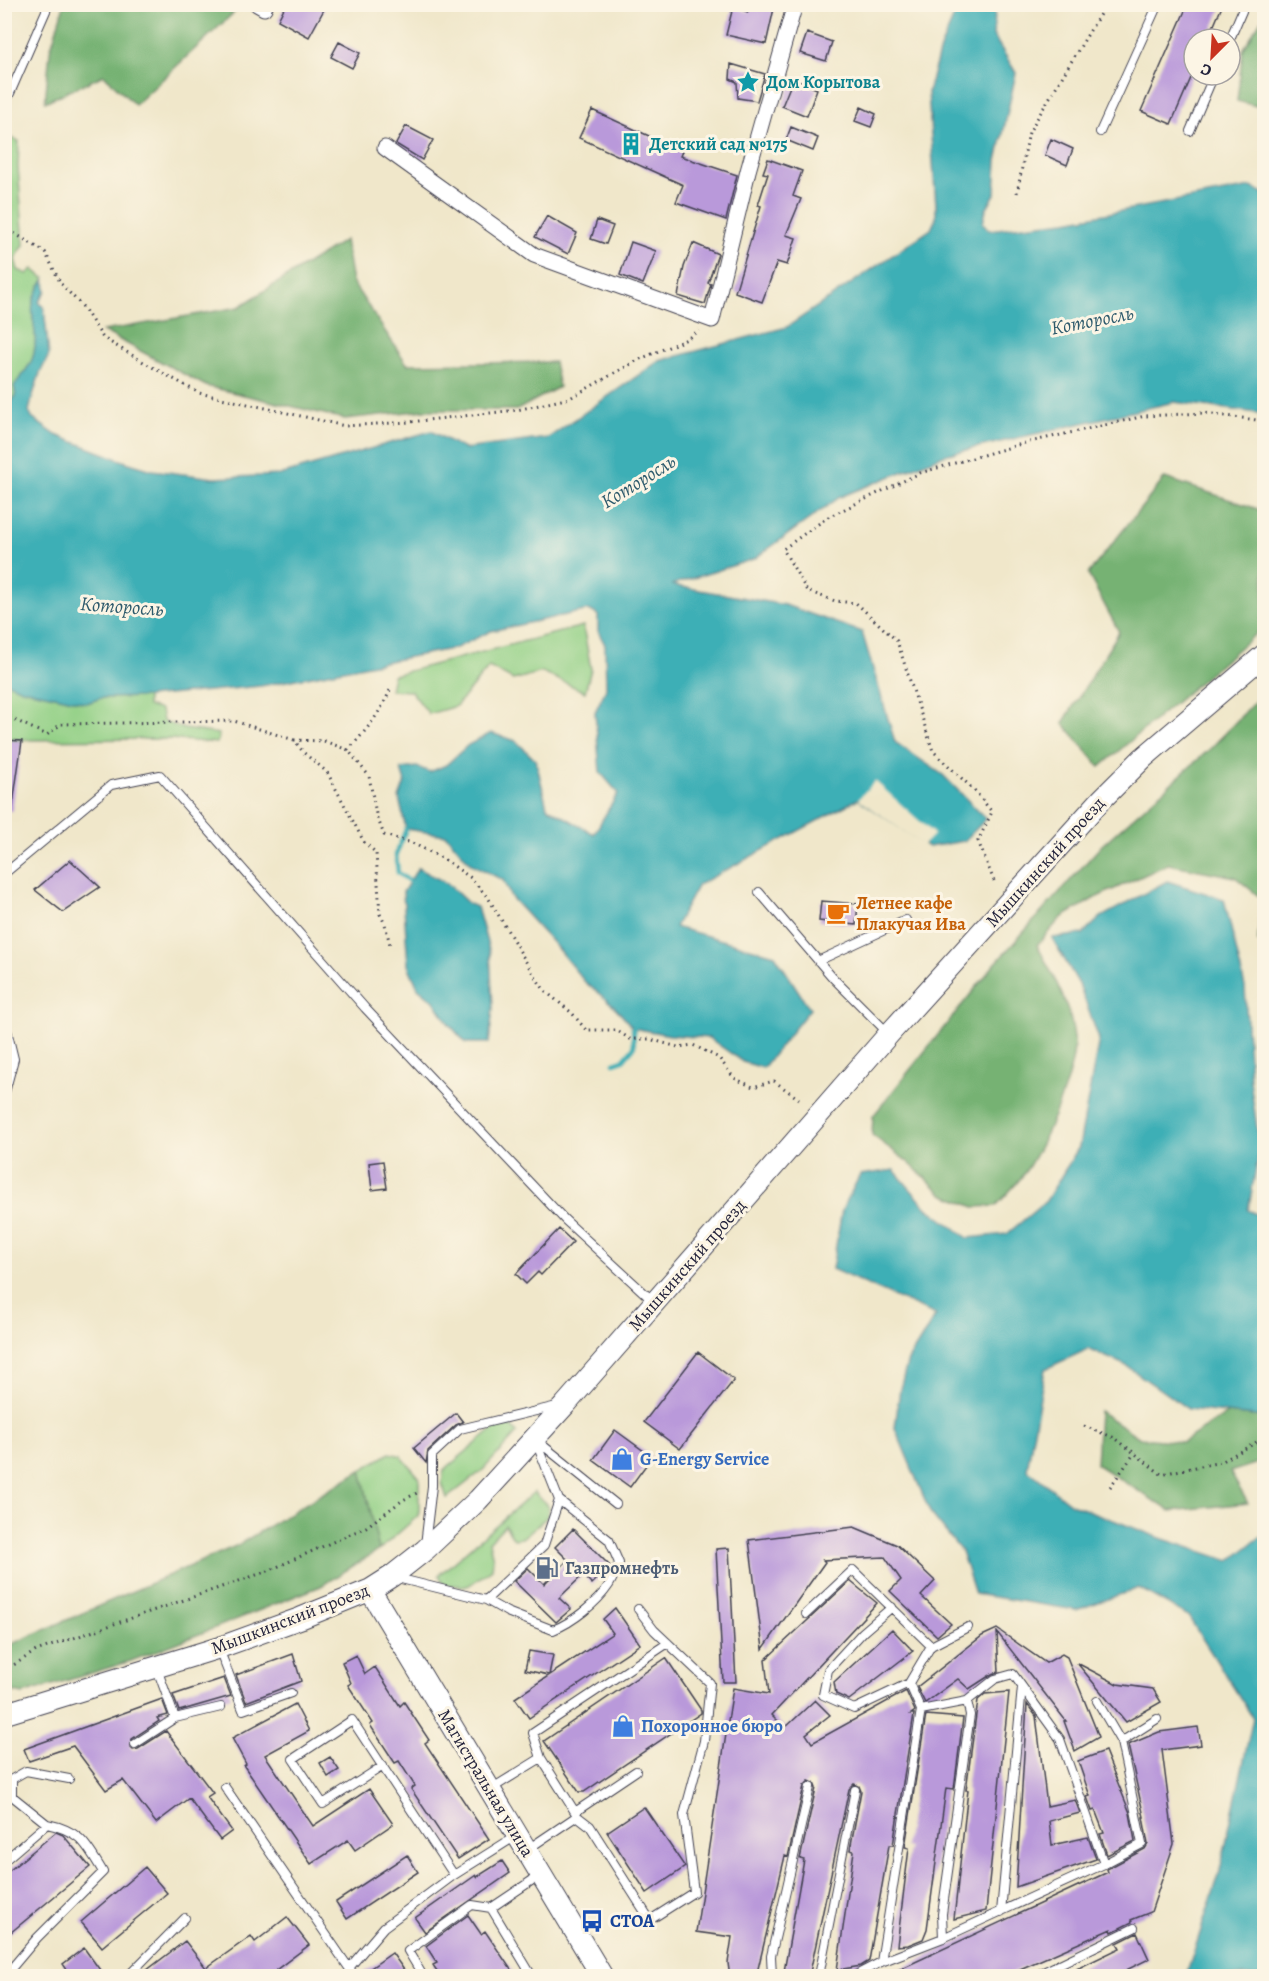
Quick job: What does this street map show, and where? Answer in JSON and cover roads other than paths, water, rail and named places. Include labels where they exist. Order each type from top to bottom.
[{"type":"main road","name":"Мышкинский проезд","points":[[4,1714],[218,1648],[301,1618],[370,1590],[392,1576],[424,1550],[478,1500],[565,1405],[889,1034],[1118,783],[1143,758],[1264,655]]},
{"type":"main road","name":"Магистральная улица","points":[[370,1590],[602,1977]]},
{"type":"street","points":[[257,4],[264,8],[266,4]]},
{"type":"street","points":[[385,148],[534,255],[712,320],[724,278],[748,171],[795,4]]},
{"type":"lane","points":[[4,107],[50,4]]},
{"type":"lane","points":[[1100,132],[1158,4]]},
{"type":"lane","points":[[1235,27],[1245,4]]},
{"type":"lane","points":[[1190,131],[1209,87]]},
{"type":"lane","points":[[4,874],[111,785],[160,774],[364,1008],[566,1220],[655,1302]]},
{"type":"lane","points":[[759,892],[818,961],[889,1034]]},
{"type":"lane","points":[[818,961],[906,920]]},
{"type":"lane","points":[[4,1018],[14,1059],[4,1096]]},
{"type":"lane","points":[[424,1550],[432,1486],[432,1455],[460,1430],[565,1405]]},
{"type":"lane","points":[[392,1576],[486,1600],[507,1612],[553,1630],[566,1625],[584,1611],[609,1586],[619,1563],[609,1540],[559,1500],[534,1438]]},
{"type":"lane","points":[[534,1438],[616,1504]]},
{"type":"lane","points":[[486,1600],[544,1545],[559,1500]]},
{"type":"lane","points":[[806,1614],[853,1570],[931,1646]]},
{"type":"lane","points":[[892,1607],[863,1632],[828,1670],[823,1695],[854,1709],[909,1683],[931,1646],[968,1627]]},
{"type":"lane","points":[[638,1609],[654,1630],[668,1643],[710,1683],[704,1741],[684,1815],[694,1892],[650,1920],[590,1826],[576,1814],[541,1758],[533,1733],[668,1643]]},
{"type":"lane","points":[[218,1648],[243,1710],[291,1694]]},
{"type":"lane","points":[[156,1667],[176,1719]]},
{"type":"lane","points":[[921,1710],[967,1701],[995,1679],[1013,1674],[1060,1739],[1104,1864]]},
{"type":"lane","points":[[881,1962],[921,1710],[909,1683]]},
{"type":"lane","points":[[1001,1912],[1022,1687]]},
{"type":"lane","points":[[943,1938],[942,1914],[970,1715],[967,1701]]},
{"type":"lane","points":[[854,1977],[881,1962],[1001,1912],[1142,1844],[1121,1742],[1097,1701]]},
{"type":"lane","points":[[135,1744],[176,1719],[221,1707]]},
{"type":"lane","points":[[1121,1742],[1157,1719]]},
{"type":"lane","points":[[382,1766],[323,1804],[293,1759],[352,1720],[454,1875]]},
{"type":"lane","points":[[490,1790],[541,1758]]},
{"type":"lane","points":[[5,1977],[37,1938],[103,1872],[84,1840],[63,1827],[47,1824],[12,1796],[12,1779],[26,1771],[69,1779]]},
{"type":"lane","points":[[349,1968],[384,1927],[454,1875],[576,1814],[636,1771]]},
{"type":"lane","points":[[225,1786],[355,1977]]},
{"type":"lane","points":[[772,1977],[771,1956],[810,1787]]},
{"type":"lane","points":[[819,1977],[855,1790]]},
{"type":"lane","points":[[4,1861],[47,1824]]},
{"type":"lane","points":[[423,1977],[408,1952],[472,1905],[491,1908],[541,1875]]},
{"type":"lane","points":[[491,1908],[532,1977]]},
{"type":"lane","points":[[128,1977],[185,1918]]},
{"type":"lane","points":[[1035,1977],[1134,1928]]},
{"type":"water","name":"Которосль","points":[[959,5],[996,5],[993,35],[1016,73],[997,161],[995,194],[986,209],[983,223],[989,230],[1066,221],[1251,187],[1264,193],[1264,414],[1174,402],[944,455],[840,497],[754,559],[671,585],[785,605],[862,632],[895,742],[943,775],[986,819],[964,841],[928,847],[858,799],[698,885],[675,927],[775,955],[810,1009],[763,1068],[743,1062],[709,1038],[670,1035],[633,1028],[614,1006],[585,982],[511,897],[503,880],[471,864],[446,835],[406,829],[399,798],[405,782],[401,769],[417,767],[430,772],[446,765],[468,745],[491,733],[516,741],[536,761],[547,807],[594,834],[618,793],[600,772],[595,712],[606,689],[605,645],[598,631],[598,615],[589,610],[491,631],[456,648],[261,686],[147,697],[101,698],[87,703],[22,689],[5,682],[4,404],[10,403],[16,396],[14,386],[33,357],[35,333],[32,309],[45,279],[46,291],[39,302],[44,308],[49,355],[33,395],[29,411],[32,418],[56,435],[126,462],[152,470],[214,478],[280,475],[431,431],[464,449],[548,438],[659,361],[787,327],[931,229],[936,218],[936,205],[928,92],[940,49]]},
{"type":"water","points":[[418,868],[448,884],[469,904],[477,907],[490,953],[493,1008],[489,1043],[466,1043],[449,1024],[434,1001],[418,988],[408,965],[403,892]]},
{"type":"water","points":[[1167,881],[1224,899],[1245,987],[1250,1080],[1260,1148],[1248,1210],[1264,1218],[1264,1417],[1188,1409],[1125,1365],[1088,1349],[1045,1369],[1027,1469],[1071,1504],[1163,1539],[1230,1561],[1264,1534],[1264,1976],[1186,1976],[1219,1875],[1253,1718],[1188,1616],[1139,1588],[1076,1610],[975,1594],[961,1551],[930,1512],[895,1428],[900,1389],[908,1360],[936,1315],[832,1269],[842,1210],[860,1175],[894,1170],[926,1207],[968,1238],[1007,1234],[1046,1201],[1079,1147],[1099,1039],[1079,984],[1052,938],[1083,934],[1101,917]]},
{"type":"waterway","points":[[406,829],[396,855],[398,873],[409,881]]},
{"type":"waterway","points":[[614,1063],[623,1060],[634,1047],[633,1028]]},
{"type":"railway","points":[[4,14],[9,4]]},
{"type":"place","name":"Дом Корытова","points":[[748,82]]},
{"type":"place","name":"Детский сад №175","points":[[631,144]]},
{"type":"place","name":"Летнее кафе Плакучая Ива","points":[[838,913]]},
{"type":"place","name":"G-Energy Service","points":[[622,1459]]},
{"type":"place","name":"Газпромнефть","points":[[547,1568]]},
{"type":"place","name":"Похоронное бюро","points":[[623,1726]]},
{"type":"place","name":"СТОА","points":[[592,1921]]}]
